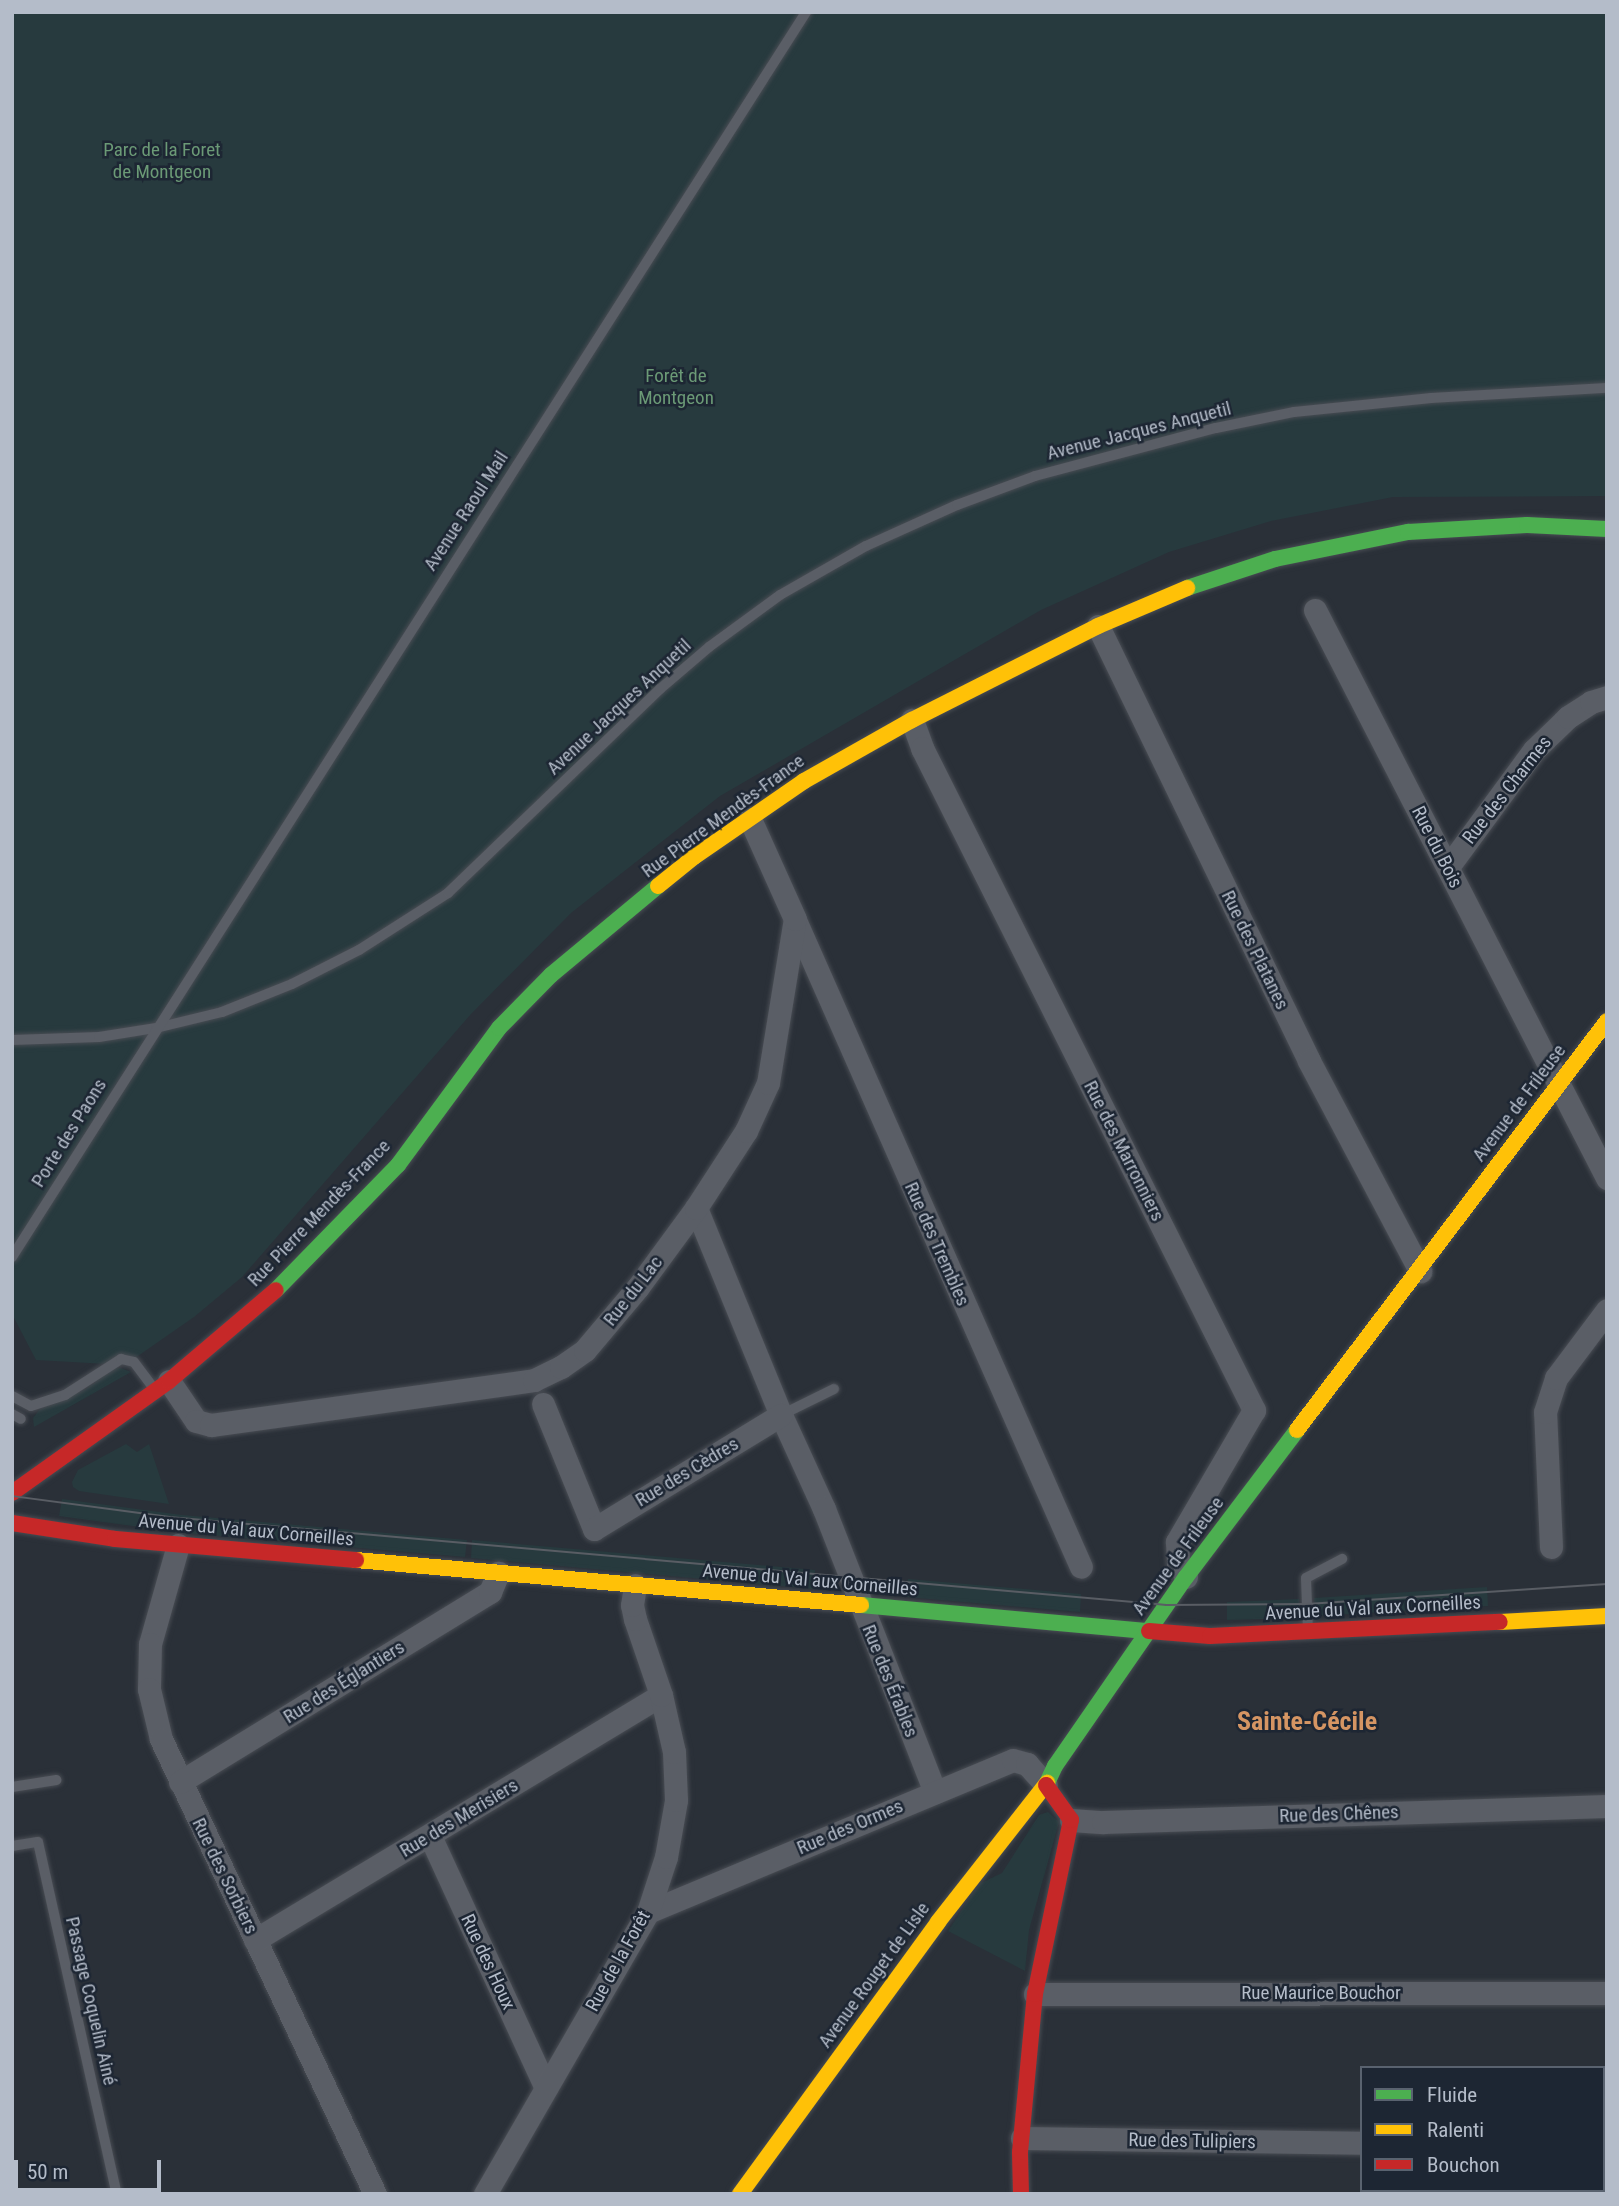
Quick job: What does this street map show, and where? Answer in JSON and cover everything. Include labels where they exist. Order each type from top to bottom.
[{"type":"street","name":"Rue Pierre Mendès-France","points":[[12,1493],[162,1386],[271,1295],[398,1165],[499,1028],[551,975],[694,857],[804,781],[912,720],[1098,625],[1199,583],[1275,559],[1395,535],[1527,525],[1607,529]]},
{"type":"street","name":"Rue du Bois","points":[[1315,610],[1607,1178]]},
{"type":"street","name":"Rue des Platanes","points":[[1098,625],[1309,1061],[1420,1271]]},
{"type":"street","name":"Rue des Charmes","points":[[1448,867],[1534,750],[1568,718],[1591,702],[1607,697]]},
{"type":"street","name":"Rue des Marronniers","points":[[912,720],[928,760],[1254,1410],[1177,1542],[1178,1563],[1186,1577]]},
{"type":"street","points":[[750,819],[795,919]]},
{"type":"street","name":"Rue du Lac","points":[[162,1386],[196,1421],[211,1425],[534,1380],[561,1367],[585,1350],[632,1295],[696,1208],[746,1131],[768,1083],[795,919]]},
{"type":"street","name":"Rue des Trembles","points":[[795,919],[1081,1567]]},
{"type":"street","name":"Avenue de Frileuse","points":[[1046,1785],[1055,1766],[1186,1577],[1607,1021]]},
{"type":"street","name":"Rue des Érables","points":[[696,1208],[781,1415],[824,1509],[935,1792]]},
{"type":"street","points":[[1552,1547],[1545,1412],[1556,1378],[1607,1310]]},
{"type":"street","name":"Rue des Cèdres","points":[[543,1404],[594,1529],[781,1415]]},
{"type":"street","name":"Avenue du Val aux Corneilles","points":[[12,1523],[51,1531],[178,1545],[1210,1636],[1607,1616]]},
{"type":"street","name":"Rue des Sorbiers","points":[[178,1545],[150,1644],[149,1689],[161,1739],[375,2194]]},
{"type":"street","name":"Rue des Églantiers","points":[[180,1783],[490,1592],[498,1573]]},
{"type":"street","name":"Rue de la Forêt","points":[[485,2194],[648,1912],[666,1857],[676,1800],[674,1752],[661,1695],[635,1619],[632,1605],[635,1585]]},
{"type":"street","name":"Rue des Merisiers","points":[[256,1940],[661,1695]]},
{"type":"street","name":"Rue des Ormes","points":[[648,1912],[1013,1760],[1027,1764],[1046,1785]]},
{"type":"street","points":[[1021,2194],[1022,2138],[1035,1994],[1071,1820],[1046,1785]]},
{"type":"street","name":"Avenue Rouget de Lisle","points":[[740,2194],[938,1922],[1046,1785]]},
{"type":"street","name":"Rue des Chênes","points":[[1071,1820],[1103,1822],[1607,1806]]},
{"type":"street","name":"Rue des Houx","points":[[430,1836],[546,2088]]},
{"type":"street","name":"Rue Maurice Bouchor","points":[[1035,1994],[1607,1993]]},
{"type":"street","name":"Rue des Tulipiers","points":[[1022,2138],[1360,2143]]},
{"type":"lane","name":"Avenue Raoul Mail","points":[[156,1028],[806,12]]},
{"type":"lane","name":"Avenue Jacques Anquetil","points":[[12,1040],[99,1037],[156,1028],[222,1012],[292,984],[414,917],[447,893],[498,847],[660,688],[709,647],[791,589],[866,546],[957,505],[1035,476],[1216,428],[1294,412],[1431,398],[1607,388]]},
{"type":"lane","name":"Porte des Paons","points":[[12,1257],[156,1028]]},
{"type":"lane","points":[[12,1396],[31,1406],[65,1395],[121,1359],[134,1362],[162,1386]]},
{"type":"lane","points":[[781,1415],[834,1389]]},
{"type":"lane","points":[[1308,1633],[1306,1577],[1342,1559]]},
{"type":"lane","points":[[12,1787],[55,1780]]},
{"type":"lane","name":"Passage Coquelin Ainé","points":[[12,1846],[38,1842],[117,2194]]},
{"type":"green space","name":"Forêt de Montgeon","points":[[12,12],[1607,12],[1607,496],[1393,497],[1271,521],[1169,552],[1041,610],[720,796],[571,913],[471,1014],[242,1277],[194,1317],[125,1365],[36,1360],[12,1314]]},
{"type":"green space","points":[[121,1368],[131,1372],[34,1427],[33,1418],[40,1409],[86,1389],[113,1369]]},
{"type":"green space","points":[[126,1444],[137,1452],[149,1444],[169,1504],[79,1491],[73,1487],[72,1482],[78,1470]]},
{"type":"green space","points":[[62,1499],[182,1515],[467,1540],[465,1557],[185,1533],[59,1516]]},
{"type":"green space","points":[[472,1540],[815,1570],[814,1589],[471,1558]]},
{"type":"green space","points":[[908,1579],[1081,1594],[1080,1612],[906,1597]]},
{"type":"green space","points":[[1487,1587],[1488,1606],[1315,1616],[1314,1598]]},
{"type":"green space","points":[[1299,1599],[1300,1618],[1227,1620],[1227,1602]]},
{"type":"green space","points":[[1048,1812],[1059,1822],[1029,1930],[1025,1971],[948,1931],[979,1884],[1002,1873],[1039,1815]]},
{"type":"tram line","points":[[12,1496],[169,1517],[1166,1605],[1307,1604],[1607,1584]]},
{"type":"traffic: fast","points":[[1187,588],[1275,559],[1408,532],[1527,525],[1607,529]]},
{"type":"traffic: fast","points":[[276,1290],[398,1165],[499,1028],[551,975],[658,886]]},
{"type":"traffic: fast","points":[[1047,1783],[1055,1766],[1186,1577],[1297,1430]]},
{"type":"traffic: fast","points":[[861,1605],[1149,1631]]},
{"type":"traffic: slow","points":[[658,886],[694,857],[804,781],[912,720],[1098,626],[1187,588]]},
{"type":"traffic: slow","points":[[1297,1430],[1607,1021]]},
{"type":"traffic: slow","points":[[356,1560],[861,1605]]},
{"type":"traffic: slow","points":[[1500,1622],[1607,1616]]},
{"type":"traffic: slow","points":[[740,2194],[938,1922],[1047,1783]]},
{"type":"traffic: jam","points":[[12,1493],[169,1381],[276,1290]]},
{"type":"traffic: jam","points":[[12,1523],[115,1539],[356,1560]]},
{"type":"traffic: jam","points":[[1149,1631],[1210,1636],[1500,1622]]},
{"type":"traffic: jam","points":[[1021,2194],[1020,2152],[1035,1994],[1071,1820],[1046,1785]]},
{"type":"district","name":"Sainte-Cécile","points":[[1307,1722]]},
{"type":"park label","name":"Parc de la Foret de Montgeon","points":[[162,161]]}]
